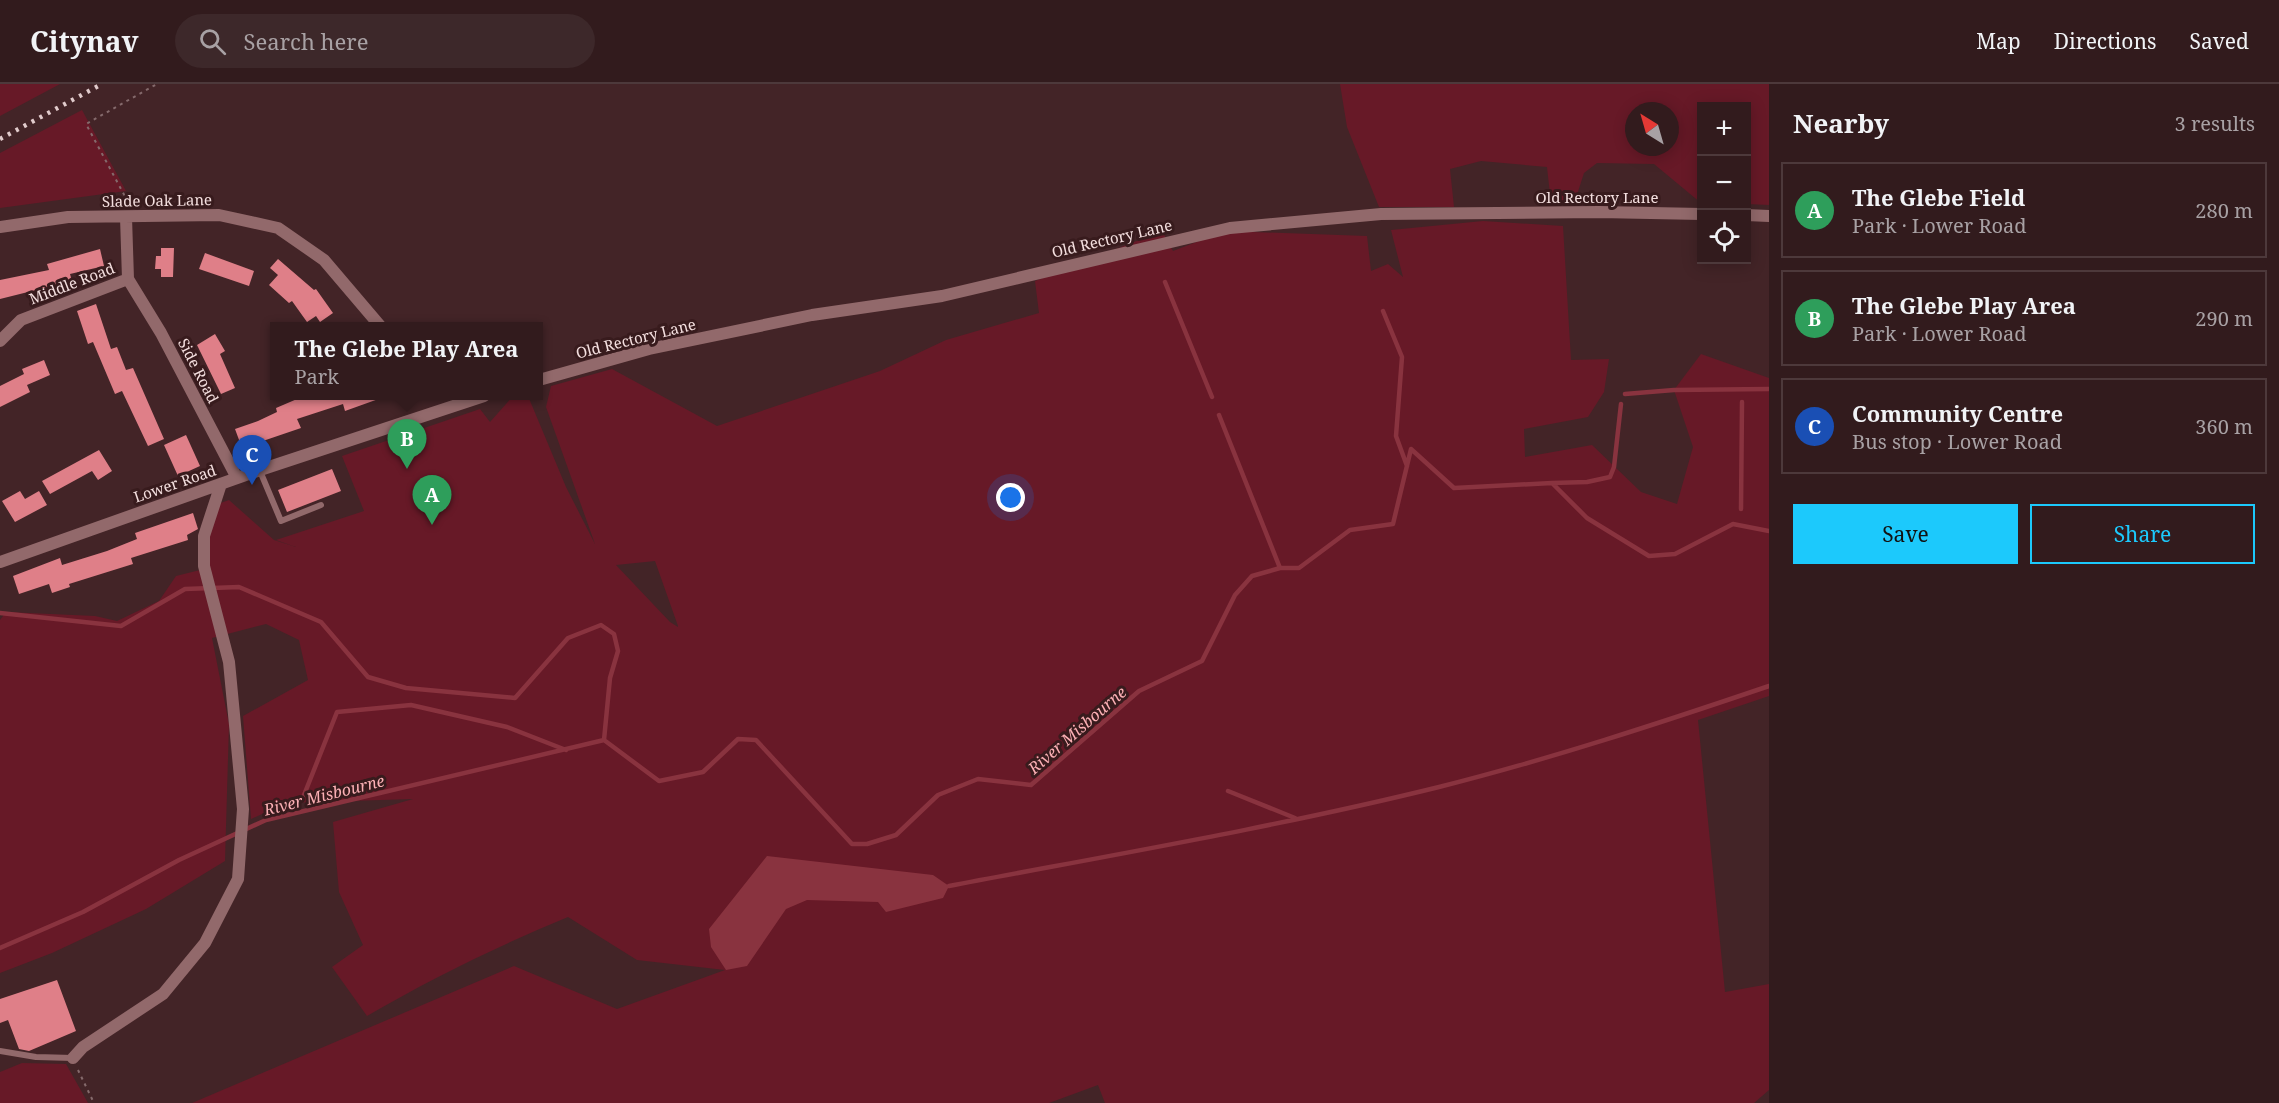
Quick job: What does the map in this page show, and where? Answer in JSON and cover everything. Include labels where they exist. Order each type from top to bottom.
[{"type":"street","name":"Old Rectory Lane","points":[[543,379],[649,349],[812,315],[942,296],[1054,267],[1230,228],[1381,214],[1588,212],[1697,214]]},
{"type":"street","name":"Slade Oak Lane","points":[[0,227],[68,217],[219,215],[278,228],[324,260],[377,322]]},
{"type":"street","points":[[1751,215],[1769,216]]},
{"type":"street","points":[[126,217],[128,279]]},
{"type":"street","name":"Middle Road","points":[[0,341],[21,320],[128,279]]},
{"type":"street","name":"Side Road","points":[[128,279],[161,333],[237,478]]},
{"type":"street","name":"Lower Road","points":[[0,562],[455,400]]},
{"type":"street","points":[[73,1058],[83,1047],[163,994],[205,943],[238,879],[242,859],[243,809],[229,662],[204,566],[204,536],[221,484]]},
{"type":"lane","points":[[260,470],[280,521],[321,505]]},
{"type":"lane","points":[[0,1051],[36,1057],[73,1058]]},
{"type":"path","points":[[126,217],[129,200],[86,124],[157,84]]},
{"type":"path","points":[[73,1058],[94,1103]]},
{"type":"shaded area","points":[[0,84],[60,84],[0,116]]},
{"type":"shaded area","points":[[1340,84],[1769,84],[1769,205],[1751,204],[1751,102],[1697,102],[1697,200],[1654,164],[1597,163],[1584,173],[1574,204],[1551,203],[1547,167],[1481,161],[1450,169],[1454,207],[1379,207],[1347,127]]},
{"type":"shaded area","points":[[82,110],[126,191],[0,208],[0,153]]},
{"type":"shaded area","points":[[1483,221],[1563,226],[1571,360],[1609,359],[1604,392],[1588,417],[1524,429],[1525,457],[1592,445],[1641,492],[1677,504],[1693,447],[1674,390],[1701,354],[1769,378],[1769,696],[1698,720],[1725,992],[1769,984],[1769,1090],[1754,1103],[1105,1103],[1098,1085],[1049,1103],[192,1103],[514,966],[617,1009],[725,970],[637,960],[568,917],[466,963],[367,1016],[332,967],[363,945],[339,892],[333,822],[413,799],[286,803],[251,819],[243,716],[308,680],[299,640],[266,624],[212,638],[229,724],[225,861],[146,909],[52,953],[0,973],[0,620],[6,612],[95,616],[117,621],[159,601],[176,576],[204,569],[215,505],[229,500],[274,540],[296,547],[276,540],[364,511],[342,456],[480,409],[490,422],[509,400],[530,400],[566,487],[595,544],[546,407],[551,386],[612,369],[717,426],[880,371],[946,340],[1039,313],[1035,281],[1162,231],[1173,251],[1225,231],[1367,236],[1371,271],[1388,264],[1403,277],[1391,230]],"holes":[[[655,561],[678,627],[670,622],[616,565]]]},
{"type":"shaded area","points":[[767,856],[933,875],[949,886],[943,898],[886,912],[878,902],[807,900],[786,909],[747,966],[726,970],[711,947],[709,929]]},
{"type":"shaded area","points":[[22,1063],[66,1064],[88,1103],[0,1103],[0,1072]]},
{"type":"building","points":[[161,248],[174,248],[173,277],[161,277],[161,269],[155,269],[156,256],[161,256]]},
{"type":"building","points":[[100,249],[104,266],[70,274],[72,281],[0,299],[0,280],[49,270],[47,264]]},
{"type":"building","points":[[205,253],[254,271],[249,286],[199,269]]},
{"type":"building","points":[[278,259],[314,290],[316,289],[333,313],[320,322],[316,316],[307,322],[292,301],[289,303],[269,285],[278,275],[270,268]]},
{"type":"building","points":[[96,304],[111,349],[117,347],[126,370],[133,368],[164,439],[148,446],[122,391],[115,394],[93,342],[88,344],[77,311]]},
{"type":"building","points":[[215,334],[225,351],[220,354],[235,388],[221,394],[197,345]]},
{"type":"building","points":[[44,360],[50,375],[27,385],[30,392],[0,407],[0,386],[24,374],[22,369]]},
{"type":"building","points":[[295,400],[376,400],[345,411],[343,404],[297,419],[301,428],[242,448],[235,429],[277,412],[276,408]]},
{"type":"building","points":[[186,435],[200,466],[178,476],[164,445]]},
{"type":"building","points":[[99,450],[112,471],[98,480],[92,471],[50,494],[42,481]]},
{"type":"building","points":[[332,469],[341,491],[287,512],[278,490]]},
{"type":"building","points":[[20,491],[25,499],[39,491],[47,505],[15,522],[2,501]]},
{"type":"building","points":[[193,513],[198,529],[187,535],[188,540],[131,558],[133,564],[69,584],[70,587],[52,593],[49,584],[19,594],[13,576],[60,558],[62,565],[107,551],[137,539],[135,533]]},
{"type":"building","points":[[57,980],[76,1031],[29,1051],[19,1049],[8,1020],[0,1023],[0,999]]},
{"type":"waterway","points":[[1165,282],[1212,397]]},
{"type":"waterway","points":[[1383,311],[1402,357],[1396,436],[1407,466]]},
{"type":"waterway","points":[[1625,394],[1674,390],[1769,389]]},
{"type":"waterway","points":[[1741,509],[1742,402]]},
{"type":"waterway","points":[[1552,483],[1587,482],[1610,477],[1614,467],[1621,404]]},
{"type":"waterway","points":[[1219,415],[1280,568]]},
{"type":"waterway","name":"River Misbourne","points":[[0,948],[83,912],[179,860],[266,820],[604,740],[659,781],[703,772],[738,739],[756,740],[852,844],[867,844],[896,835],[938,795],[978,779],[1031,785],[1139,691],[1202,661],[1235,595],[1252,576],[1280,568],[1299,568],[1350,530],[1393,524],[1411,449],[1454,488],[1552,483],[1587,518],[1649,556],[1675,554],[1733,524],[1769,531]]},
{"type":"waterway","name":"River Misbourne","points":[[0,613],[121,626],[185,589],[239,587],[321,622],[368,677],[406,688],[515,698],[568,638],[601,625],[614,634],[618,651],[610,678],[604,740]]},
{"type":"waterway","points":[[949,886],[1256,828],[1439,787],[1605,740],[1769,686]]},
{"type":"waterway","points":[[304,795],[337,712],[411,705],[507,727],[566,750]]},
{"type":"waterway","points":[[1228,791],[1295,818]]},
{"type":"railway","points":[[0,139],[102,84]]},
{"type":"place","name":"The Glebe Play Area","points":[[407,469]]},
{"type":"place","name":"Community Centre","points":[[252,485]]},
{"type":"place","name":"The Glebe Field","points":[[432,525]]}]
